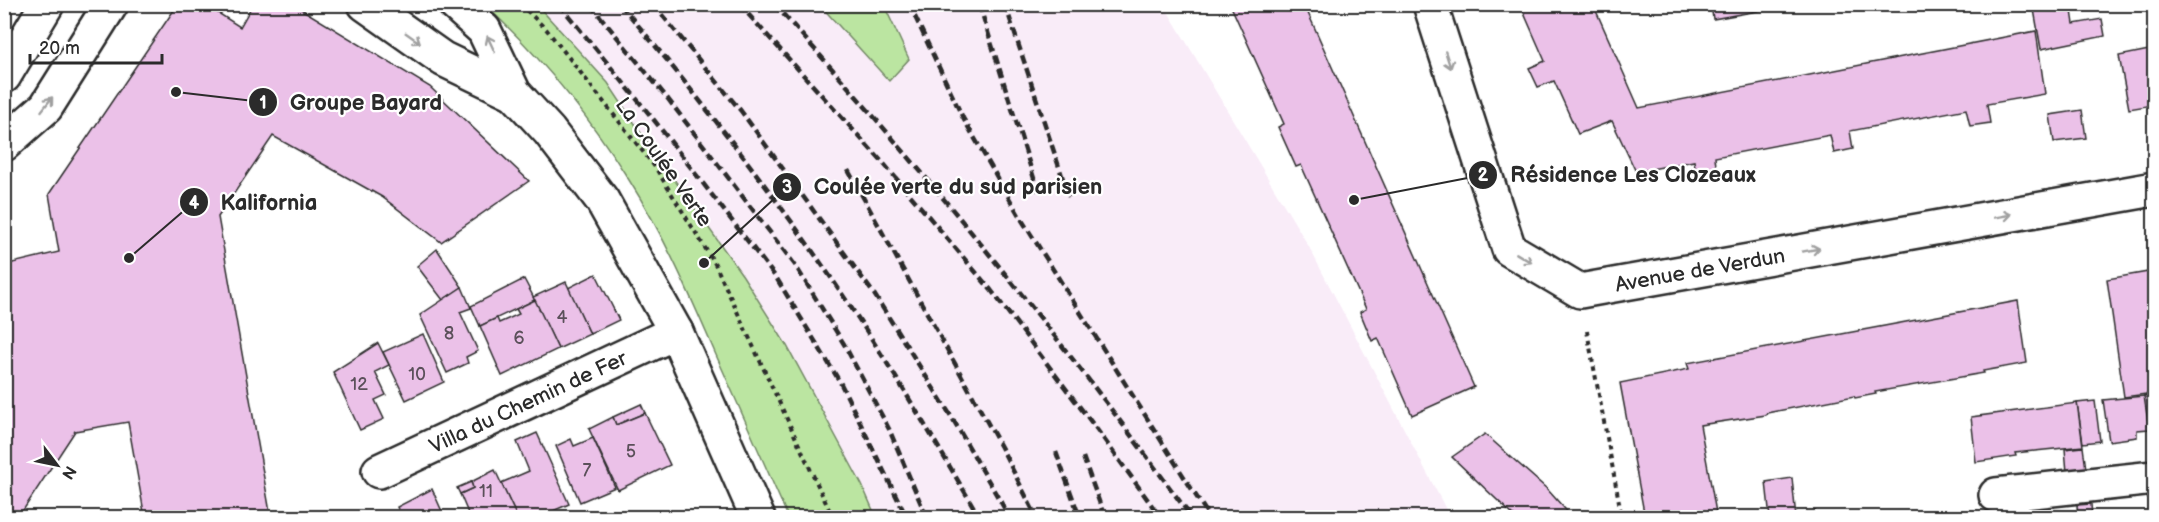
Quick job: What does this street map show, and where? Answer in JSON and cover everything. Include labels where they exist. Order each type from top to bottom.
[{"type":"street","points":[[4,76],[46,4]]},
{"type":"street","points":[[4,144],[46,107],[111,4]]},
{"type":"street","points":[[365,4],[443,59],[514,93]]},
{"type":"street","points":[[455,4],[484,30],[514,93],[549,131],[602,200],[676,332],[758,518]]},
{"type":"street","points":[[1430,4],[1509,249],[1580,291]]},
{"type":"street","name":"Avenue de Verdun","points":[[1580,291],[2154,189]]},
{"type":"street","name":"Villa du Chemin de Fer","points":[[379,471],[676,332]]},
{"type":"street","points":[[1996,495],[2154,478]]},
{"type":"path","name":"La Coulée Verte","points":[[520,4],[547,30],[655,167],[715,264],[833,518]]},
{"type":"path","points":[[1580,291],[1622,518]]},
{"type":"shaded area","points":[[537,5],[820,5],[889,81],[909,59],[884,5],[1164,5],[1308,245],[1450,517],[876,517],[862,485],[610,84]]},
{"type":"green space","points":[[485,5],[537,5],[608,83],[743,276],[787,346],[862,485],[876,517],[788,517],[686,288],[642,201],[614,156],[563,88]]},
{"type":"green space","points":[[820,5],[884,5],[909,59],[889,81]]},
{"type":"building","points":[[178,4],[204,4],[240,27],[253,4],[293,4],[430,87],[529,181],[441,242],[382,197],[273,136],[218,217],[271,518],[145,518],[128,422],[75,431],[18,518],[4,518],[4,265],[59,252],[49,194]]},
{"type":"building","points":[[1230,4],[1304,4],[1474,387],[1412,415],[1378,338],[1372,341],[1360,312],[1366,309],[1301,165],[1296,167],[1278,127],[1284,124]]},
{"type":"building","points":[[1520,4],[1593,4],[1639,108],[2036,31],[2045,94],[1987,104],[1990,123],[1970,126],[1966,109],[1850,131],[1853,149],[1834,153],[1830,135],[1715,157],[1717,175],[1708,177],[1697,179],[1694,161],[1636,172],[1612,121],[1578,134],[1554,81],[1538,87],[1529,68],[1545,61]]},
{"type":"building","points":[[1711,4],[1796,4],[1713,19]]},
{"type":"building","points":[[2033,4],[2071,4],[2074,24],[2102,19],[2105,36],[2041,49]]},
{"type":"building","points":[[2154,49],[2154,117],[2152,105],[2129,109],[2119,56]]},
{"type":"building","points":[[2082,110],[2086,138],[2054,142],[2050,115]]},
{"type":"building","points":[[437,249],[462,287],[443,300],[417,266]]},
{"type":"building","points":[[2154,271],[2154,393],[2124,397],[2107,279]]},
{"type":"building","points":[[596,274],[619,320],[590,334],[568,288]]},
{"type":"building","points":[[524,279],[535,300],[480,326],[471,306]]},
{"type":"building","points":[[566,282],[590,334],[558,349],[533,297]]},
{"type":"building","points":[[462,287],[471,308],[460,312],[478,351],[466,357],[468,363],[447,373],[420,315]]},
{"type":"building","points":[[535,300],[558,349],[502,376],[480,326],[497,318],[499,323],[519,314],[516,309]]},
{"type":"building","points":[[2018,301],[2027,363],[1766,415],[1700,425],[1717,518],[1645,518],[1620,383],[1689,369],[1687,363]]},
{"type":"building","points":[[423,334],[444,382],[406,400],[383,352]]},
{"type":"building","points":[[378,343],[389,365],[375,372],[386,395],[375,400],[384,419],[360,430],[333,372]]},
{"type":"building","points":[[2154,395],[2154,428],[2149,429],[2144,396]]},
{"type":"building","points":[[2144,396],[2149,429],[2137,430],[2137,437],[2109,441],[2103,400]]},
{"type":"building","points":[[2095,401],[2100,441],[2083,443],[2077,403]]},
{"type":"building","points":[[2077,403],[2083,446],[2015,453],[2016,456],[1976,462],[1971,417]]},
{"type":"building","points":[[641,404],[645,413],[616,425],[613,417]]},
{"type":"building","points":[[645,413],[670,465],[618,490],[589,429],[613,417],[616,425]]},
{"type":"building","points":[[537,433],[569,504],[537,518],[517,518],[501,483],[529,471],[517,442]]},
{"type":"building","points":[[1485,434],[1547,489],[1573,518],[1516,518],[1452,457]]},
{"type":"building","points":[[593,438],[615,487],[580,502],[556,446],[571,439],[574,446]]},
{"type":"building","points":[[2083,447],[2086,469],[2067,472],[2065,449]]},
{"type":"building","points":[[495,470],[516,515],[510,518],[470,518],[460,494],[473,488],[471,482]]},
{"type":"building","points":[[1792,478],[1796,518],[1770,518],[1766,482]]},
{"type":"building","points":[[471,482],[473,488],[460,494],[457,488]]},
{"type":"building","points":[[432,489],[445,518],[402,518],[397,507]]},
{"type":"building","points":[[2091,504],[2092,518],[2078,518],[2077,505]]},
{"type":"railway","points":[[559,4],[654,120],[777,279],[840,382],[907,518]]},
{"type":"railway","points":[[590,4],[668,99],[795,265],[844,344],[889,429],[927,518]]},
{"type":"railway","points":[[620,4],[731,140],[809,246],[891,369],[980,518]]},
{"type":"railway","points":[[653,4],[741,111],[874,294],[951,416],[1010,518]]},
{"type":"railway","points":[[739,4],[884,164],[991,290],[1161,518]]},
{"type":"railway","points":[[774,4],[884,128],[990,255],[1093,385],[1192,518]]},
{"type":"railway","points":[[909,4],[963,118],[1020,217],[1210,518]]},
{"type":"railway","points":[[979,4],[1038,191]]},
{"type":"railway","points":[[1005,4],[1069,197]]},
{"type":"railway","points":[[848,170],[1001,447],[1037,518]]},
{"type":"railway","points":[[1056,452],[1080,518]]},
{"type":"railway","points":[[1083,457],[1105,518]]},
{"type":"place","name":"Groupe Bayard","points":[[176,92]]},
{"type":"place","name":"Résidence Les Clozeaux","points":[[1354,200]]},
{"type":"place","name":"Kalifornia","points":[[129,258]]},
{"type":"place","name":"Coulée verte du sud parisien","points":[[704,263]]}]
